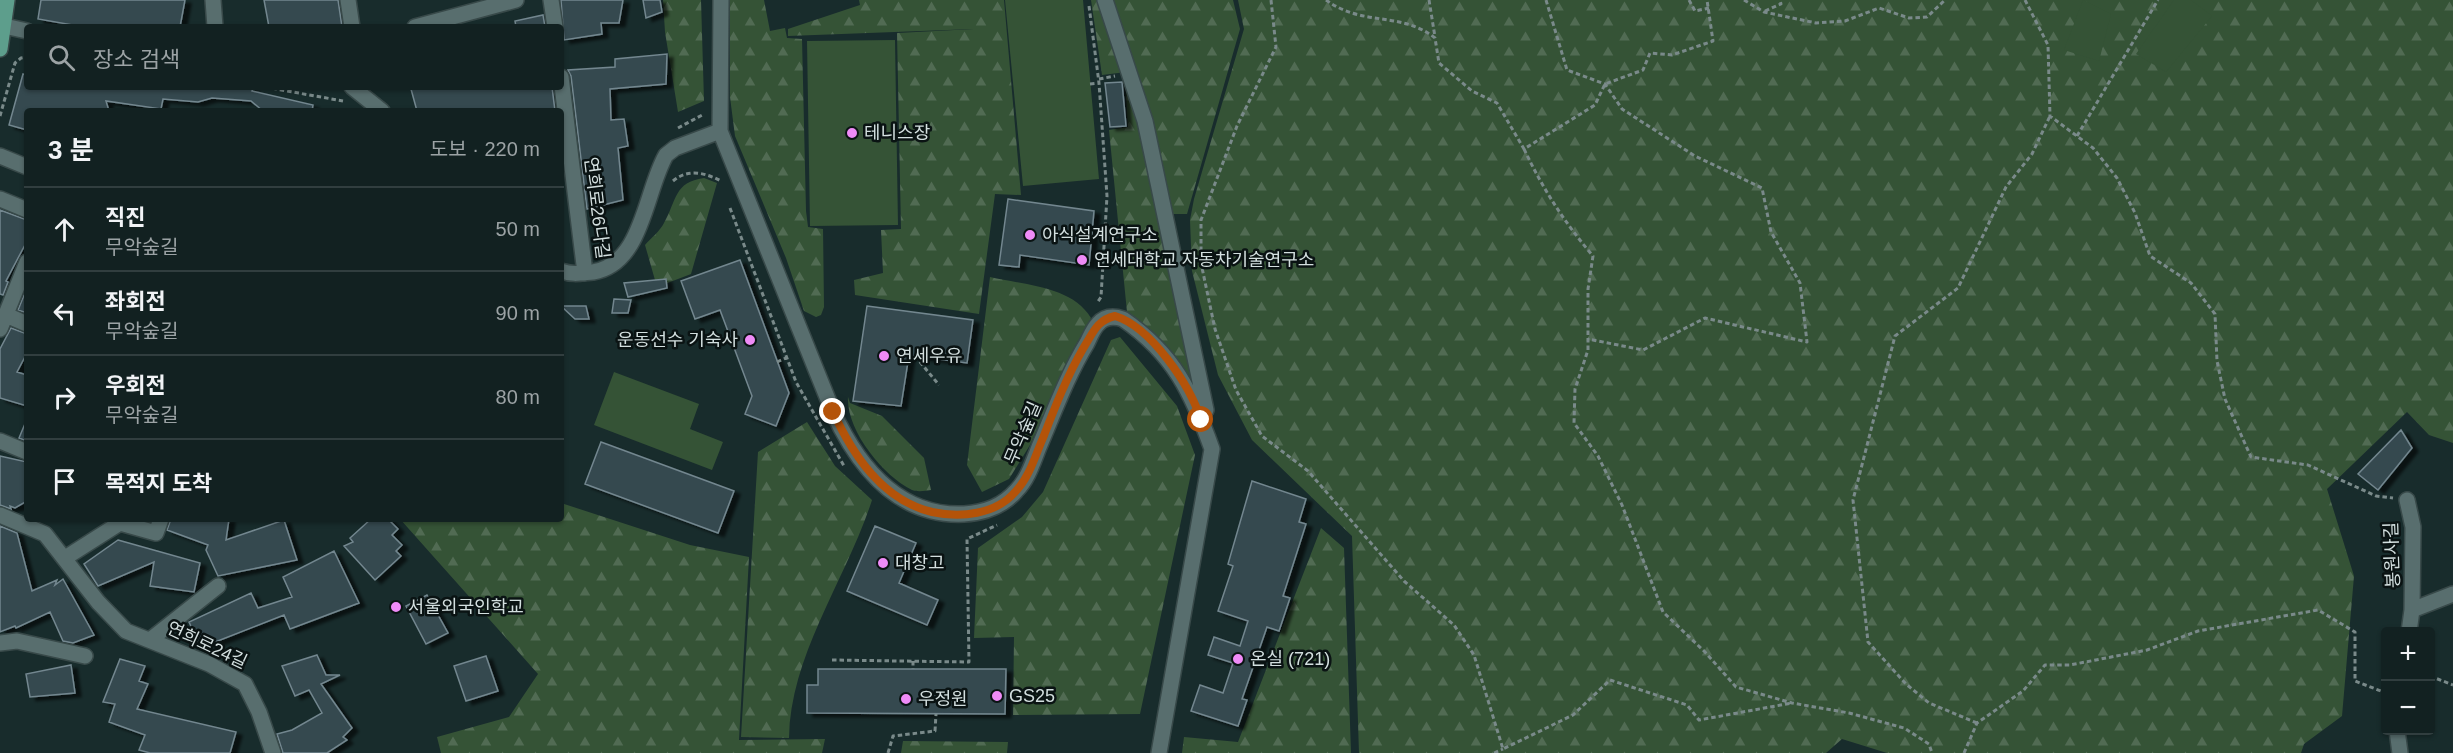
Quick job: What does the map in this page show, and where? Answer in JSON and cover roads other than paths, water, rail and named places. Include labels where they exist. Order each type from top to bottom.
[{"type":"main road","points":[[0,49],[7,0]]},
{"type":"street","points":[[213,0],[215,24]]},
{"type":"street","points":[[348,0],[352,24]]},
{"type":"street","points":[[426,24],[516,0]]},
{"type":"street","points":[[551,0],[555,24]]},
{"type":"street","points":[[564,272],[574,275],[612,266],[630,246],[666,155],[675,148],[720,132],[721,0]]},
{"type":"street","points":[[1105,0],[1145,121],[1206,410],[1199,412]]},
{"type":"street","points":[[2,26],[24,30]]},
{"type":"street","points":[[358,90],[379,108]]},
{"type":"street","name":"연희로26다길","points":[[563,90],[585,273]]},
{"type":"street","name":"무악숲길","points":[[720,132],[845,438],[880,484],[903,501],[934,512],[984,512],[1016,492],[1029,473],[1070,371],[1099,323],[1107,318],[1123,319],[1168,358],[1199,412],[1212,449],[1159,753]]},
{"type":"street","points":[[0,156],[24,166]]},
{"type":"street","points":[[0,199],[24,209]]},
{"type":"street","points":[[24,270],[3,322],[24,324]]},
{"type":"street","points":[[0,441],[24,451]]},
{"type":"street","name":"봉원사길","points":[[2407,500],[2413,527],[2410,627]]},
{"type":"street","name":"연희로24길","points":[[0,515],[45,534],[98,602],[126,631],[209,664],[245,684],[260,712],[273,753]]},
{"type":"street","points":[[65,558],[120,523],[156,533],[160,522]]},
{"type":"street","name":"연희로24길","points":[[150,640],[218,586]]},
{"type":"street","name":"봉원사길","points":[[2412,610],[2453,594]]},
{"type":"street","points":[[0,643],[17,641],[85,656]]},
{"type":"street","points":[[2398,735],[2400,753]]},
{"type":"place","name":"테니스장","points":[[852,133]]},
{"type":"place","name":"아식설계연구소","points":[[1030,235]]},
{"type":"place","name":"연세대학교 자동차기술연구소","points":[[1082,260]]},
{"type":"place","name":"운동선수 기숙사","points":[[750,340]]},
{"type":"place","name":"연세우유","points":[[884,356]]},
{"type":"place","name":"대창고","points":[[883,563]]},
{"type":"place","name":"서울외국인학교","points":[[396,607]]},
{"type":"place","name":"온실 (721)","points":[[1238,659]]},
{"type":"place","name":"GS25","points":[[997,696]]},
{"type":"place","name":"우정원","points":[[906,699]]}]
